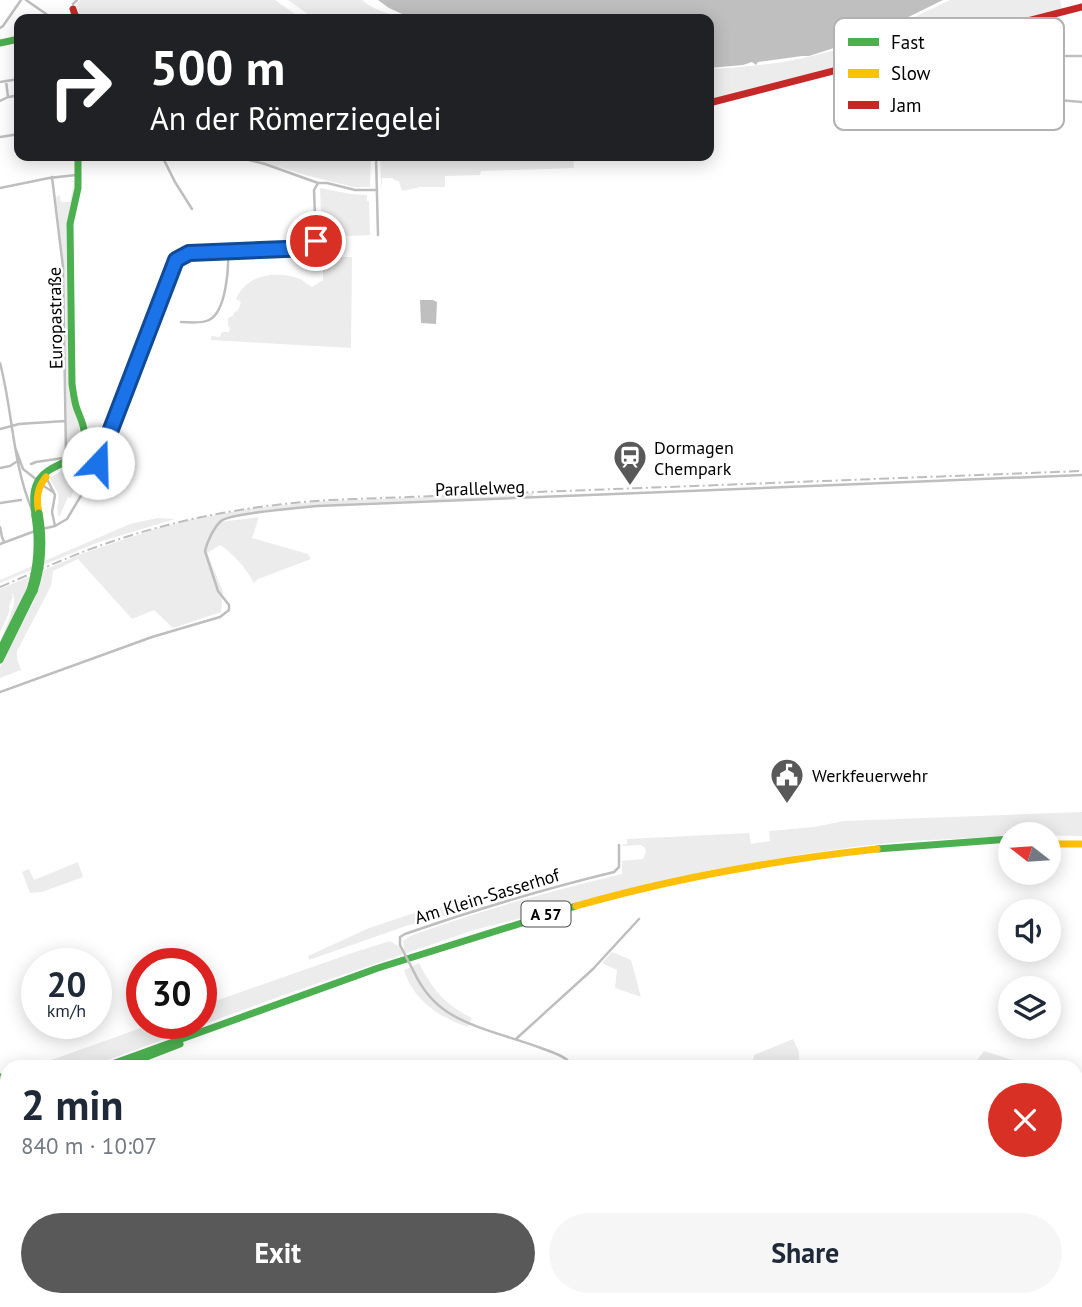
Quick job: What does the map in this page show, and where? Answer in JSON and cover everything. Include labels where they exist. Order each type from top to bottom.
[{"type":"main road","points":[[1039,18],[1082,7]]},
{"type":"main road","points":[[714,102],[834,71]]},
{"type":"main road","name":"Europastraße","points":[[0,660],[32,590],[36,572],[39,550],[39,482],[75,456],[82,446],[84,436],[72,384],[70,224],[78,187],[78,161]]},
{"type":"main road","name":"Europastraße","points":[[37,514],[33,499],[34,488],[46,472],[58,467]]},
{"type":"main road","name":"Europastraße","points":[[0,650],[32,590]]},
{"type":"main road","points":[[1061,841],[1082,841]]},
{"type":"main road","name":"A 57","points":[[123,1060],[424,953],[615,895],[693,877],[801,858],[893,846],[998,842]]},
{"type":"main road","name":"A 57","points":[[138,1060],[426,957],[520,927],[626,898],[803,862],[998,843]]},
{"type":"street","points":[[0,28],[23,0],[46,14]]},
{"type":"street","points":[[72,4],[77,0]]},
{"type":"street","points":[[1064,56],[1082,55]]},
{"type":"street","points":[[0,82],[14,80]]},
{"type":"street","points":[[6,81],[8,97]]},
{"type":"street","points":[[0,101],[14,96]]},
{"type":"street","points":[[1064,100],[1082,102]]},
{"type":"street","points":[[164,161],[192,209]]},
{"type":"street","points":[[253,161],[318,183],[355,190],[377,190]]},
{"type":"street","points":[[376,161],[378,235]]},
{"type":"street","points":[[0,188],[52,177],[79,175]]},
{"type":"street","points":[[31,464],[65,457],[63,267],[52,177]]},
{"type":"street","points":[[0,544],[55,526],[69,516],[94,474],[174,264],[180,256],[189,253],[314,246],[314,190],[318,183]]},
{"type":"street","points":[[181,322],[204,322],[215,316],[226,287],[228,251]]},
{"type":"street","points":[[0,363],[19,471],[37,514]]},
{"type":"street","points":[[0,429],[12,425],[65,422]]},
{"type":"street","points":[[15,447],[23,469],[53,492]]},
{"type":"street","points":[[0,468],[17,461]]},
{"type":"street","points":[[10,466],[19,471]]},
{"type":"street","name":"Parallelweg","points":[[1,691],[227,613],[229,605],[218,591],[205,548],[225,519],[248,514],[317,506],[1082,475]]},
{"type":"street","points":[[47,476],[55,498],[52,512],[55,526]]},
{"type":"street","points":[[37,492],[48,489]]},
{"type":"street","points":[[0,503],[21,500]]},
{"type":"street","points":[[0,527],[5,542]]},
{"type":"street","name":"Am Klein-Sasserhof","points":[[567,1060],[448,1012],[425,992],[400,945],[400,937],[463,914],[614,872],[619,867],[619,845]]},
{"type":"street","points":[[517,1038],[593,969],[639,919]]},
{"type":"shaded area","points":[[80,0],[275,0],[295,14],[80,14],[76,5]]},
{"type":"shaded area","points":[[288,0],[362,0],[390,14],[308,14]]},
{"type":"shaded area","points":[[378,0],[943,0],[906,18],[834,18],[834,48],[809,56],[758,62],[756,65],[752,62],[714,68],[714,14],[402,14]]},
{"type":"shaded area","points":[[950,0],[1060,0],[1062,10],[1031,18],[913,18]]},
{"type":"shaded area","points":[[834,50],[834,68],[714,99],[714,69],[807,57]]},
{"type":"shaded area","points":[[259,161],[371,161],[370,187],[353,187]]},
{"type":"shaded area","points":[[380,161],[573,161],[574,168],[481,171],[480,175],[445,176],[445,187],[420,187],[402,191],[399,181],[393,178],[382,178],[382,188]]},
{"type":"shaded area","points":[[70,180],[75,183],[66,229],[69,392],[80,437],[72,454],[67,457],[65,277],[56,198],[58,195],[61,202],[70,202],[74,183]]},
{"type":"shaded area","points":[[320,188],[367,195],[370,235],[322,237]]},
{"type":"shaded area","points":[[323,257],[352,257],[351,348],[211,340],[211,336],[220,337],[222,332],[229,332],[228,318],[238,310],[241,302],[236,299],[247,284],[262,277],[280,275],[298,278],[312,287],[323,280]]},
{"type":"shaded area","points":[[420,300],[437,302],[436,324],[421,323]]},
{"type":"shaded area","points":[[87,445],[71,498],[68,497],[59,517],[58,494],[50,478],[78,461]]},
{"type":"shaded area","points":[[533,493],[533,497],[315,506],[236,515],[219,522],[259,517],[252,538],[308,554],[311,559],[258,579],[254,583],[239,562],[220,545],[207,553],[223,592],[221,612],[173,628],[154,610],[132,619],[78,559],[53,571],[51,586],[17,651],[21,670],[0,678],[0,667],[33,603],[44,570],[84,553],[155,529],[247,509],[324,501]]},
{"type":"shaded area","points":[[157,518],[175,519],[99,542],[0,583],[0,580],[130,524]]},
{"type":"shaded area","points":[[31,576],[0,643],[14,605],[14,596],[11,593],[13,597],[9,612],[0,633],[0,589]]},
{"type":"shaded area","points":[[1082,812],[1082,836],[1061,836],[1061,822],[998,822],[998,837],[861,846],[711,870],[474,930],[217,1020],[217,1000],[390,941],[404,950],[403,941],[410,936],[515,902],[622,874],[622,861],[643,859],[646,852],[641,845],[622,846],[627,844],[627,839],[749,833],[751,844],[770,841],[769,831],[844,821]]},
{"type":"shaded area","points":[[78,862],[83,877],[42,892],[30,893],[22,872],[29,869],[34,880]]},
{"type":"shaded area","points":[[444,901],[447,915],[406,926],[309,960],[308,956],[369,928],[441,907]]},
{"type":"shaded area","points":[[612,952],[631,960],[641,997],[615,988],[617,970],[602,963]]},
{"type":"shaded area","points":[[419,963],[440,995],[472,1018],[468,1027],[438,1013],[414,990],[404,970]]},
{"type":"shaded area","points":[[126,1033],[126,1039],[165,1039],[108,1060],[51,1060],[112,1039]]},
{"type":"shaded area","points":[[793,1039],[799,1052],[799,1060],[753,1060],[754,1055]]},
{"type":"shaded area","points":[[984,1051],[1013,1060],[977,1060]]},
{"type":"railway","points":[[0,587],[127,536],[213,515],[300,502],[1082,471]]},
{"type":"traffic: fast","points":[[0,43],[14,40]]},
{"type":"traffic: fast","points":[[35,516],[34,495],[37,483],[48,471],[76,454],[84,438],[72,384],[70,224],[78,188],[78,161]]},
{"type":"traffic: fast","points":[[34,591],[42,552],[39,513]]},
{"type":"traffic: fast","points":[[30,590],[37,553],[35,516]]},
{"type":"traffic: fast","points":[[0,650],[30,590]]},
{"type":"traffic: fast","points":[[0,660],[34,591]]},
{"type":"traffic: fast","points":[[877,849],[998,840]]},
{"type":"traffic: fast","points":[[123,1060],[378,968],[576,906]]},
{"type":"traffic: fast","points":[[139,1060],[180,1044]]},
{"type":"traffic: slow","points":[[39,513],[38,494],[46,477]]},
{"type":"traffic: slow","points":[[1061,844],[1082,844]]},
{"type":"traffic: slow","points":[[576,906],[725,871],[877,849]]},
{"type":"traffic: jam","points":[[1039,18],[1082,7]]},
{"type":"traffic: jam","points":[[73,9],[75,14]]},
{"type":"traffic: jam","points":[[714,102],[834,71]]},
{"type":"place","name":"Dormagen Chempark","points":[[630,487]]},
{"type":"place","name":"Werkfeuerwehr","points":[[787,805]]},
{"type":"route","points":[[98,463],[176,260],[189,253],[311,248],[316,241]]}]
